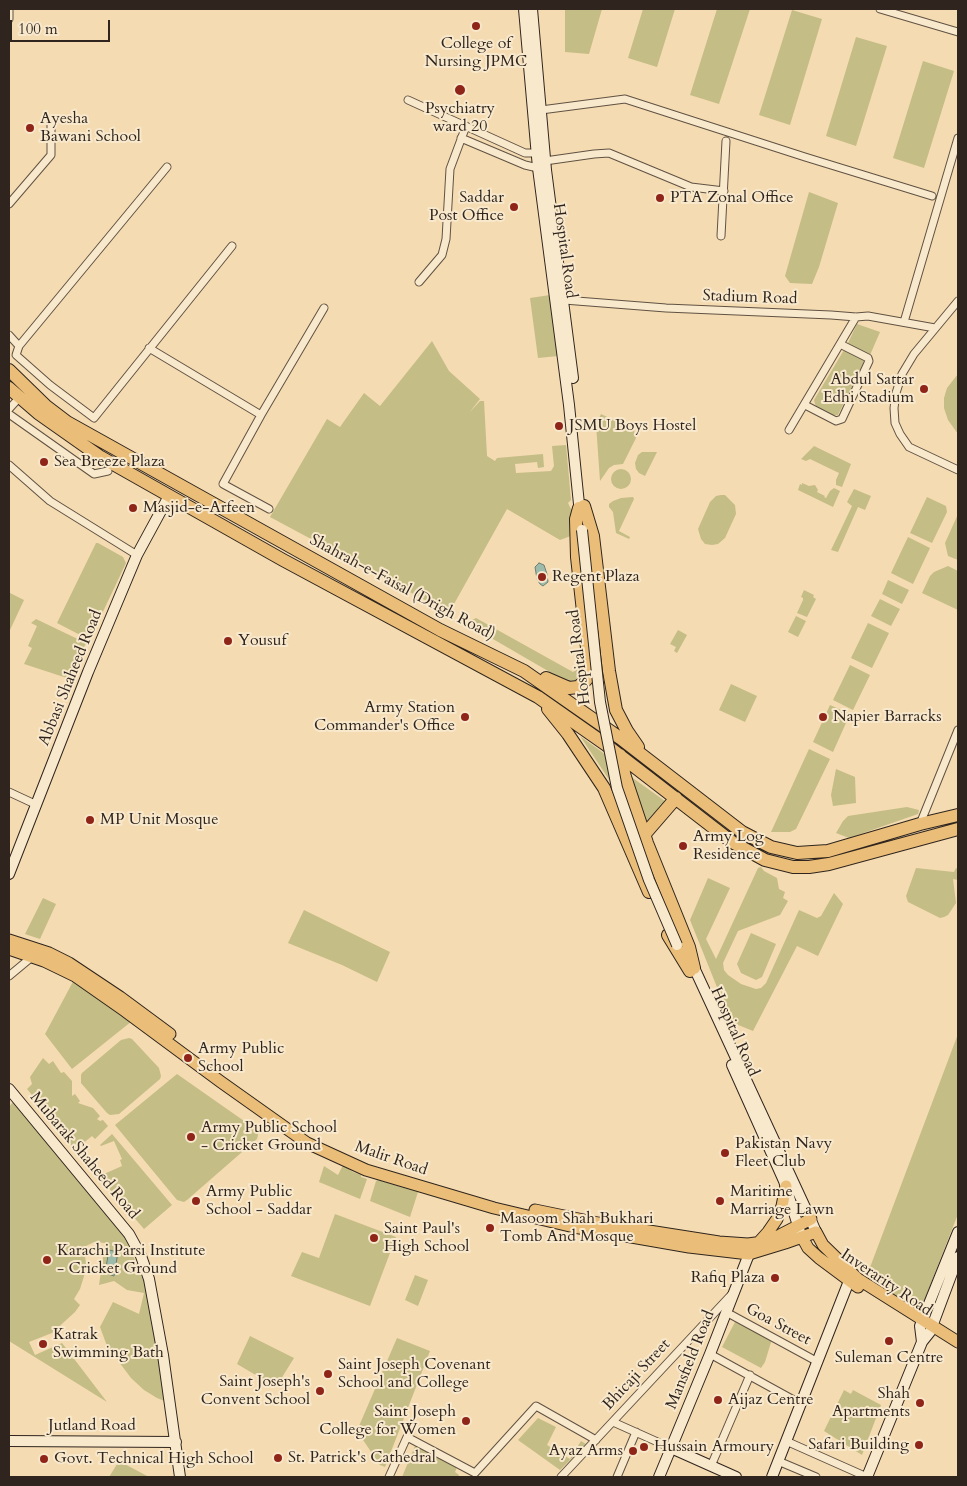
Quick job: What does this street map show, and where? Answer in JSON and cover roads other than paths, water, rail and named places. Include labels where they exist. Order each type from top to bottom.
[{"type":"highway","name":"Shahrah-e-Faisal (Drigh Road)","points":[[9,370],[22,384],[67,422],[440,630],[524,671],[620,738],[742,832],[771,848],[829,857]]},
{"type":"highway","name":"Shahrah-e-Faisal (Drigh Road)","points":[[9,388],[58,428],[99,456],[283,560],[538,696],[620,755],[732,842],[765,860],[793,867],[809,867],[829,857]]},
{"type":"highway","points":[[524,671],[539,675],[569,688],[578,687],[590,675],[577,557],[576,519],[582,507]]},
{"type":"highway","points":[[582,507],[593,536],[609,671],[616,710],[627,731],[646,759]]},
{"type":"highway","points":[[538,696],[568,734],[607,794],[668,937],[692,970]]},
{"type":"highway","points":[[620,755],[625,777],[644,835],[690,947],[692,970]]},
{"type":"highway","points":[[607,794],[625,777]]},
{"type":"highway","points":[[644,835],[676,798]]},
{"type":"highway","points":[[829,857],[920,824],[958,816]]},
{"type":"highway","points":[[829,857],[958,830]]},
{"type":"main road","name":"Hospital Road","points":[[524,9],[537,153],[542,165],[564,300],[576,404],[582,507],[600,702],[617,788],[649,880],[680,943],[786,1186],[800,1232]]},
{"type":"main road","name":"Hospital Road","points":[[532,9],[541,110],[542,165],[582,507]]},
{"type":"main road","name":"Abbasi Shaheed Road","points":[[9,874],[137,555],[169,496]]},
{"type":"main road","name":"Malir Road","points":[[9,940],[41,950],[69,963],[120,997],[310,1137],[378,1168],[430,1185],[545,1212],[598,1223],[719,1242],[748,1244],[780,1235],[816,1232]]},
{"type":"main road","name":"Malir Road","points":[[9,949],[33,956],[59,968],[89,986],[307,1143],[366,1170],[494,1208],[574,1227],[689,1247],[749,1254],[800,1232],[811,1219]]},
{"type":"main road","name":"Hospital Road","points":[[692,970],[816,1232]]},
{"type":"main road","name":"Mubarak Shaheed Road","points":[[9,1089],[129,1234],[141,1256],[149,1279],[163,1355],[180,1477]]},
{"type":"main road","points":[[757,1243],[777,1219],[786,1186]]},
{"type":"main road","name":"Inverarity Road","points":[[800,1232],[808,1248],[849,1281],[958,1342]]},
{"type":"main road","name":"Inverarity Road","points":[[816,1232],[823,1245],[858,1279],[927,1326],[958,1350]]},
{"type":"main road","points":[[867,1477],[922,1342],[958,1232]]},
{"type":"main road","name":"Mansfield Road","points":[[659,1477],[749,1254]]},
{"type":"main road","points":[[927,1326],[958,1257]]},
{"type":"main road","points":[[772,1477],[849,1281]]},
{"type":"main road","name":"Jutland Road","points":[[9,1441],[176,1442]]},
{"type":"main road","points":[[671,1448],[711,1466],[722,1474],[736,1477]]},
{"type":"street","points":[[9,9],[9,19]]},
{"type":"street","points":[[880,9],[958,32]]},
{"type":"street","points":[[541,110],[625,99],[932,196]]},
{"type":"street","points":[[408,100],[525,153],[537,153]]},
{"type":"street","points":[[9,204],[51,155],[51,120]]},
{"type":"street","points":[[419,282],[442,255],[446,239],[449,177],[466,126]]},
{"type":"street","points":[[461,138],[524,165],[542,165],[594,154],[609,153],[691,187],[724,191]]},
{"type":"street","points":[[904,322],[958,138]]},
{"type":"street","points":[[721,236],[726,141]]},
{"type":"street","points":[[167,167],[19,346],[16,355],[50,385],[94,418],[232,246]]},
{"type":"street","name":"Stadium Road","points":[[564,300],[666,308],[868,316],[935,328]]},
{"type":"street","points":[[958,301],[914,354],[902,374],[896,393],[895,423],[909,447],[958,470]]},
{"type":"street","points":[[269,509],[224,484],[261,415],[324,308]]},
{"type":"street","points":[[789,430],[856,317]]},
{"type":"street","points":[[9,335],[19,346]]},
{"type":"street","points":[[804,404],[836,422],[842,419],[869,361],[868,358],[840,344]]},
{"type":"street","points":[[149,348],[261,415]]},
{"type":"street","points":[[9,409],[19,398]]},
{"type":"street","points":[[9,414],[94,474],[108,471]]},
{"type":"street","points":[[9,464],[50,501],[137,555]]},
{"type":"street","points":[[920,824],[958,730]]},
{"type":"street","points":[[9,792],[37,805]]},
{"type":"street","points":[[9,976],[33,956]]},
{"type":"street","name":"Bhicaji Street","points":[[561,1477],[734,1292]]},
{"type":"street","name":"Goa Street","points":[[726,1312],[818,1362]]},
{"type":"street","points":[[710,1354],[801,1404]]},
{"type":"street","points":[[711,1466],[750,1375]]},
{"type":"street","points":[[388,1477],[406,1437],[474,1475],[536,1406],[596,1440]]},
{"type":"street","points":[[613,1422],[671,1448]]},
{"type":"street","points":[[616,1477],[636,1432]]},
{"type":"street","points":[[786,1441],[867,1477]]},
{"type":"street","points":[[778,1461],[816,1477]]},
{"type":"place","name":"College of Nursing JPMC","points":[[476,26]]},
{"type":"place","name":"Psychiatry ward 20","points":[[460,90]]},
{"type":"place","name":"Ayesha Bawani School","points":[[30,128]]},
{"type":"place","name":"PTA Zonal Office","points":[[660,198]]},
{"type":"place","name":"Saddar Post Office","points":[[514,207]]},
{"type":"place","name":"Abdul Sattar Edhi Stadium","points":[[924,389]]},
{"type":"place","name":"JSMU Boys Hostel","points":[[559,426]]},
{"type":"place","name":"Sea Breeze Plaza","points":[[44,462]]},
{"type":"place","name":"Masjid-e-Arfeen","points":[[133,508]]},
{"type":"place","name":"Regent Plaza","points":[[542,577]]},
{"type":"place","name":"Yousuf","points":[[228,641]]},
{"type":"place","name":"Army Station Commander's Office","points":[[465,717]]},
{"type":"place","name":"Napier Barracks","points":[[823,717]]},
{"type":"place","name":"MP Unit Mosque","points":[[90,820]]},
{"type":"place","name":"Army Log Residence","points":[[683,846]]},
{"type":"place","name":"Army Public School","points":[[188,1058]]},
{"type":"place","name":"Army Public School - Cricket Ground","points":[[191,1137]]},
{"type":"place","name":"Pakistan Navy Fleet Club","points":[[725,1153]]},
{"type":"place","name":"Army Public School - Saddar","points":[[196,1201]]},
{"type":"place","name":"Maritime Marriage Lawn","points":[[720,1201]]},
{"type":"place","name":"Masoom Shah Bukhari Tomb And Mosque","points":[[490,1228]]},
{"type":"place","name":"Saint Paul's High School","points":[[374,1238]]},
{"type":"place","name":"Karachi Parsi Institute - Cricket Ground","points":[[47,1260]]},
{"type":"place","name":"Rafiq Plaza","points":[[775,1278]]},
{"type":"place","name":"Suleman Centre","points":[[889,1341]]},
{"type":"place","name":"Katrak Swimming Bath","points":[[43,1344]]},
{"type":"place","name":"Saint Joseph Covenant School and College","points":[[328,1374]]},
{"type":"place","name":"Saint Joseph's Convent School","points":[[320,1391]]},
{"type":"place","name":"Aijaz Centre","points":[[718,1400]]},
{"type":"place","name":"Shah Apartments","points":[[920,1403]]},
{"type":"place","name":"Saint Joseph College for Women","points":[[466,1421]]},
{"type":"place","name":"Safari Building","points":[[919,1445]]},
{"type":"place","name":"Hussain Armoury","points":[[644,1447]]},
{"type":"place","name":"Ayaz Arms","points":[[633,1451]]},
{"type":"place","name":"St. Patrick's Cathedral","points":[[278,1458]]},
{"type":"place","name":"Govt. Technical High School","points":[[44,1459]]}]
